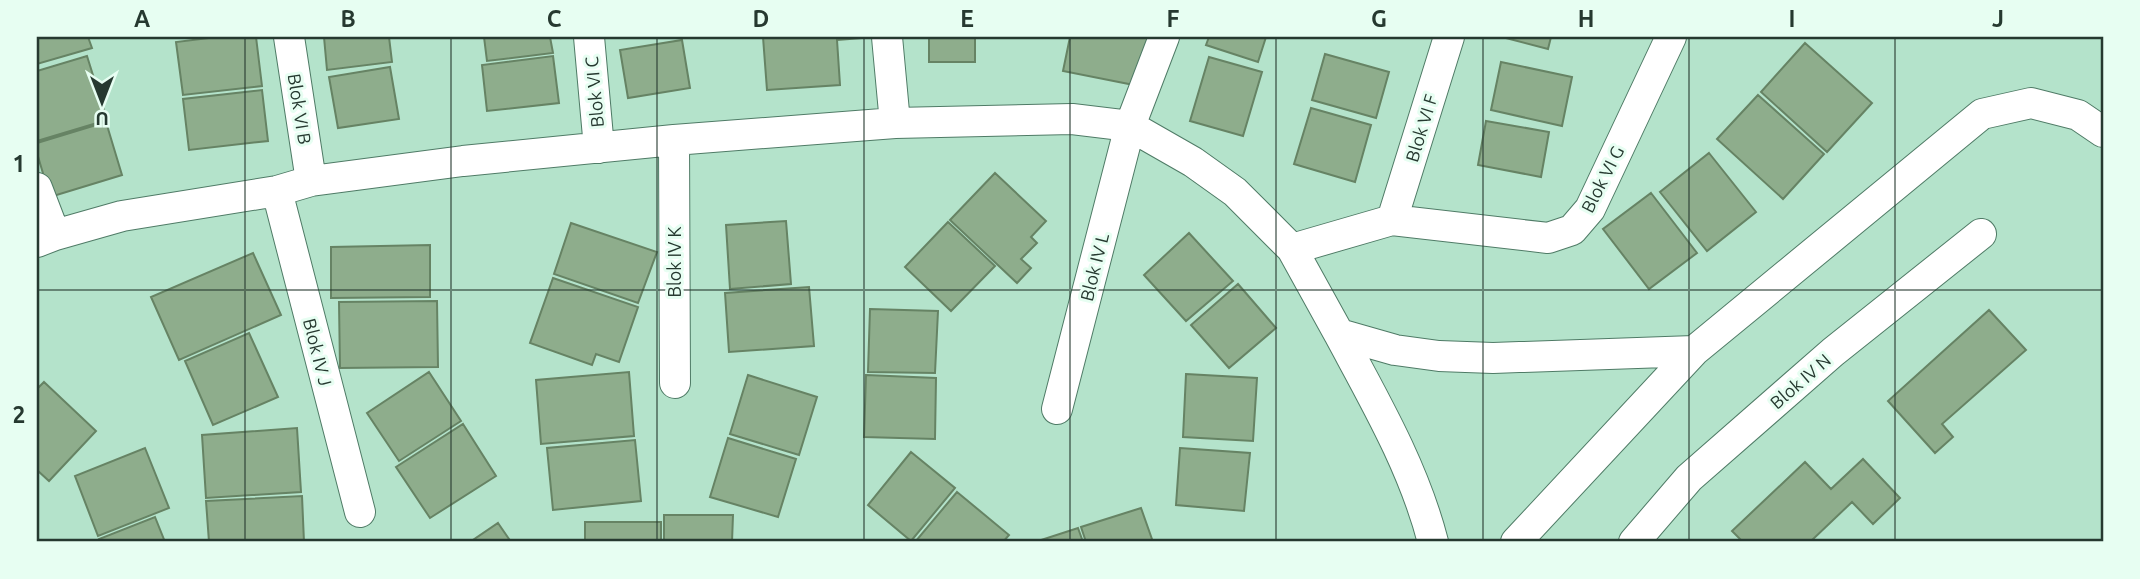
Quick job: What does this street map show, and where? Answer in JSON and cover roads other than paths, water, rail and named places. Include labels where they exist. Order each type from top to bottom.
[{"type":"street","name":"Blok VI B","points":[[289,37],[311,181]]},
{"type":"street","name":"Blok VI C","points":[[589,37],[599,148]]},
{"type":"street","points":[[887,37],[895,123]]},
{"type":"street","name":"Blok IV L","points":[[1057,409],[1130,126],[1164,37]]},
{"type":"street","name":"Blok VI F","points":[[1392,220],[1449,37]]},
{"type":"street","name":"Blok VI G","points":[[1392,220],[1548,238],[1572,230],[1590,209],[1671,37]]},
{"type":"street","points":[[1516,542],[1694,351],[1982,114],[2031,103],[2078,116],[2103,132]]},
{"type":"street","points":[[37,188],[46,238],[122,216],[277,191],[311,181],[463,161],[674,140],[895,123],[1072,118],[1130,126],[1193,162],[1235,192],[1292,249],[1393,435],[1418,494],[1433,542]]},
{"type":"street","name":"Blok IV K","points":[[674,140],[675,383]]},
{"type":"street","name":"Blok IV J","points":[[277,191],[359,512]]},
{"type":"street","points":[[1292,249],[1392,220]]},
{"type":"street","name":"Blok IV N","points":[[1634,542],[1689,478],[1833,352],[1981,234]]},
{"type":"street","points":[[1339,334],[1395,350],[1479,358],[1694,351]]}]
